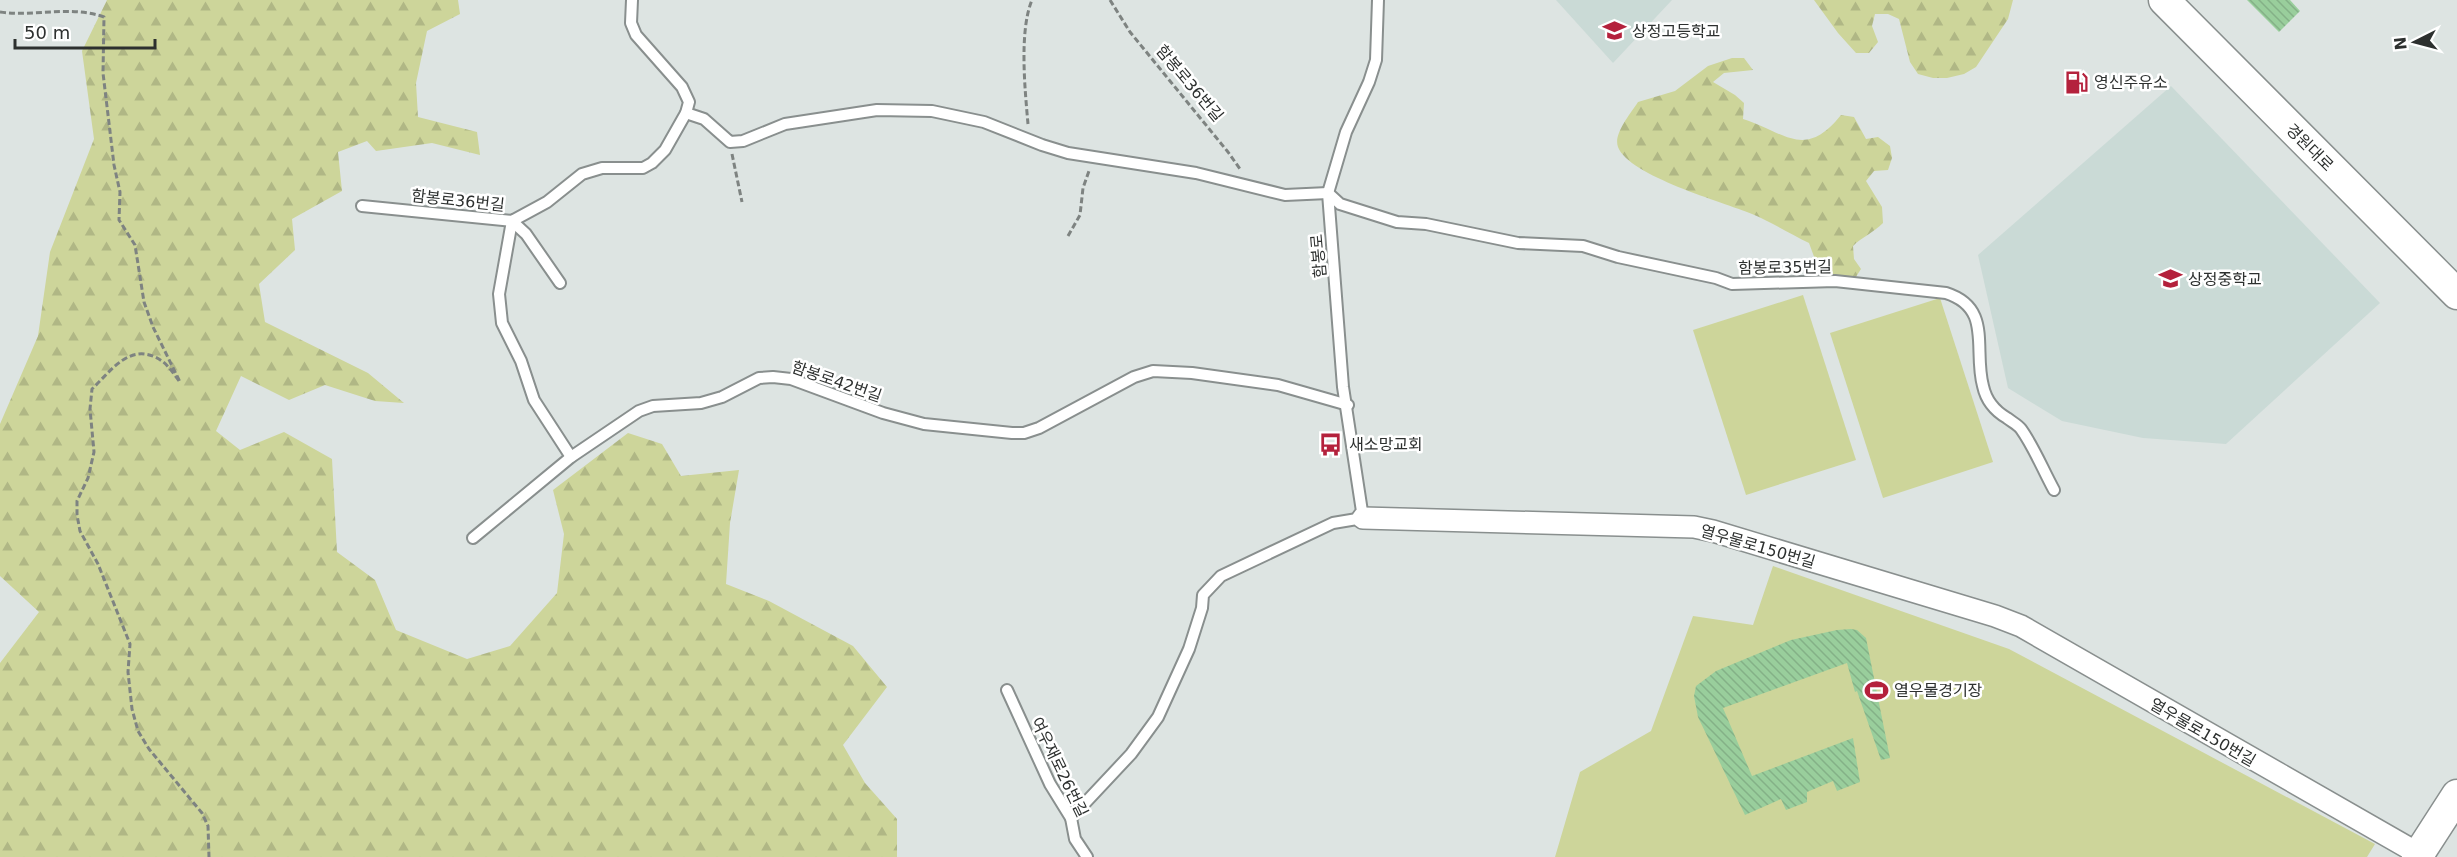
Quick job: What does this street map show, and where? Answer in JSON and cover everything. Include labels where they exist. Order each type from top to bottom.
[{"type":"main road","name":"경원대로","points":[[2164,0],[2457,294]]},
{"type":"main road","points":[[2418,856],[2457,795]]},
{"type":"street","name":"열우물로150번길","points":[[1363,518],[1694,527],[1995,616],[2021,626],[2418,856]]},
{"type":"lane","points":[[632,0],[631,23],[636,35],[682,87],[689,102],[686,112],[704,118],[729,142],[743,141],[785,124],[877,110],[932,111],[984,122],[1068,153],[1186,171],[1285,195],[1328,193]]},
{"type":"lane","name":"함봉로","points":[[1363,518],[1348,405],[1343,387],[1328,193],[1346,132],[1370,82],[1376,60],[1378,0]]},
{"type":"lane","name":"함봉로36번길","points":[[362,206],[512,221],[547,202],[582,174],[602,168],[643,168],[665,150],[686,112]]},
{"type":"lane","name":"함봉로35번길","points":[[1328,193],[1340,204],[1388,220],[1426,224],[1518,243],[1583,246],[1618,257],[1732,284],[1835,281],[1946,293],[1959,297],[1968,303],[1975,314],[1982,386],[1989,402],[2000,414],[2020,427],[2054,490]]},
{"type":"lane","points":[[512,221],[526,234],[560,283]]},
{"type":"lane","points":[[512,221],[500,294],[502,323],[520,361],[534,400],[571,457]]},
{"type":"lane","name":"함봉로42번길","points":[[473,538],[571,457],[639,411],[653,406],[701,403],[722,397],[759,378],[773,376],[791,379],[883,413],[924,424],[1012,433],[1024,433],[1039,428],[1134,377],[1153,371],[1192,373],[1278,385],[1348,405]]},
{"type":"lane","name":"열우물로150번길","points":[[1071,818],[1131,754],[1158,717],[1189,649],[1202,608],[1203,595],[1221,576],[1333,523],[1363,518]]},
{"type":"lane","name":"여우재로26번길","points":[[1007,690],[1050,784],[1071,818],[1076,839],[1087,857]]},
{"type":"path","points":[[1029,140],[1024,79],[1027,12],[1032,0]]},
{"type":"path","name":"함봉로36번길","points":[[1110,0],[1130,32],[1228,152],[1241,171],[1244,185]]},
{"type":"path","points":[[0,12],[18,14],[72,10],[104,17],[103,73],[114,165],[120,192],[119,220],[135,245],[144,302],[153,327],[180,382],[162,361],[138,352],[128,356],[92,389],[90,409],[94,452],[88,478],[77,501],[77,515],[80,531],[98,564],[130,644],[128,672],[132,709],[138,731],[149,749],[202,813],[208,826],[209,857]]},
{"type":"path","points":[[729,142],[742,202]]},
{"type":"path","points":[[1068,236],[1080,215],[1083,188],[1094,158]]},
{"type":"shaded area","name":"상정고등학교","points":[[1556,0],[1672,0],[1613,63]]},
{"type":"shaded area","name":"상정중학교","points":[[2171,86],[2380,303],[2226,444],[2143,438],[2062,421],[2008,388],[1978,255]]},
{"type":"green space","points":[[107,0],[458,0],[460,14],[427,31],[416,83],[418,117],[477,132],[480,155],[432,143],[376,151],[367,141],[338,152],[342,191],[292,219],[295,250],[259,284],[265,322],[368,373],[404,403],[375,401],[325,385],[289,400],[241,376],[216,431],[240,450],[284,432],[332,459],[337,552],[375,580],[396,630],[467,659],[510,646],[557,593],[564,534],[553,490],[628,433],[662,444],[681,476],[739,470],[730,523],[726,584],[769,601],[853,646],[887,687],[843,745],[865,783],[897,819],[897,857],[0,857],[0,663],[39,612],[0,576],[0,424],[38,336],[50,252],[94,139],[82,51]]},
{"type":"green space","points":[[1814,0],[2013,0],[2008,19],[1976,67],[1964,74],[1933,78],[1918,74],[1910,62],[1899,19],[1888,14],[1875,14],[1872,26],[1878,42],[1869,53],[1856,53]]},
{"type":"green space","points":[[1732,58],[1744,58],[1753,70],[1724,73],[1713,82],[1744,103],[1743,119],[1783,136],[1806,140],[1817,137],[1841,115],[1854,117],[1866,139],[1878,137],[1890,146],[1892,158],[1888,170],[1874,171],[1866,181],[1882,207],[1883,223],[1853,246],[1854,259],[1861,269],[1852,283],[1823,281],[1809,243],[1752,214],[1658,178],[1626,158],[1618,147],[1620,130],[1638,102],[1675,91],[1708,66]]},
{"type":"green space","points":[[1803,295],[1856,460],[1746,495],[1693,330]]},
{"type":"green space","points":[[1940,298],[1993,462],[1883,498],[1830,333]]},
{"type":"green space","name":"열우물경기장","points":[[1773,566],[2009,649],[2375,844],[2367,857],[1555,857],[1580,772],[1651,731],[1693,616],[1753,625]]},
{"type":"building","points":[[2247,0],[2290,0],[2300,11],[2279,32]]},
{"type":"building","points":[[1851,629],[1857,630],[1866,638],[1890,758],[1881,760],[1857,691],[1855,692],[1847,663],[1723,708],[1752,776],[1853,738],[1860,782],[1837,791],[1833,781],[1807,792],[1807,802],[1786,810],[1781,799],[1745,815],[1698,717],[1694,696],[1696,686],[1716,671],[1791,640]]},
{"type":"place","name":"상정고등학교","points":[[1614,31]]},
{"type":"place","name":"영신주유소","points":[[2076,82]]},
{"type":"place","name":"상정중학교","points":[[2170,279]]},
{"type":"place","name":"새소망교회","points":[[1331,444]]},
{"type":"place","name":"열우물경기장","points":[[1876,690]]}]
